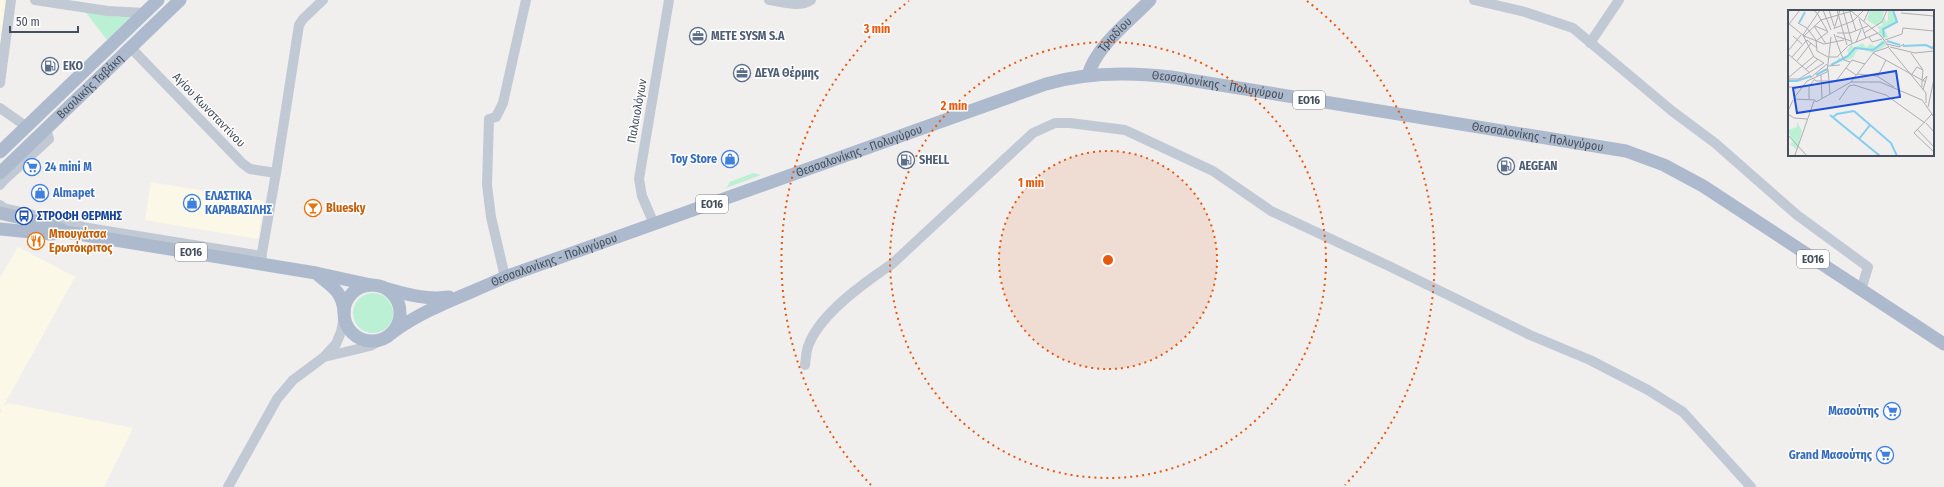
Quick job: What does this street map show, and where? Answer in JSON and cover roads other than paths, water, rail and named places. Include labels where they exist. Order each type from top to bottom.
[{"type":"main road","name":"Βασιλικής Ταβάκη","points":[[0,152],[158,0]]},
{"type":"main road","name":"Βασιλικής Ταβάκη","points":[[0,173],[180,0]]},
{"type":"main road","name":"Τριαδίου","points":[[1088,75],[1092,63],[1104,46],[1150,0]]},
{"type":"main road","name":"Θεσσαλονίκης - Πολυγύρου","points":[[393,332],[422,313],[471,294],[505,277],[1046,84],[1088,75],[1132,74],[1171,77],[1626,151],[1648,158],[1683,175],[1747,214],[1944,344]]},
{"type":"main road","name":"ΕΟ16","points":[[0,213],[52,225],[66,232]]},
{"type":"main road","name":"ΕΟ16","points":[[0,229],[51,234],[66,232],[261,260],[384,288]]},
{"type":"main road","points":[[316,273],[339,293],[343,302],[344,314],[351,332],[357,337],[372,342],[380,340]]},
{"type":"main road","points":[[344,314],[346,303],[353,293],[363,287],[371,285]]},
{"type":"main road","name":"Θεσσαλονίκης - Πολυγύρου","points":[[384,288],[410,296],[434,298],[471,294]]},
{"type":"main road","points":[[384,288],[390,292],[399,304],[400,319],[393,332]]},
{"type":"main road","name":"ΕΟ16","points":[[380,340],[393,332]]},
{"type":"street","points":[[0,83],[11,0]]},
{"type":"street","points":[[35,0],[108,11],[145,13]]},
{"type":"street","points":[[0,205],[4,208],[88,228],[261,260],[299,25],[303,19],[323,0]]},
{"type":"street","points":[[505,277],[491,217],[487,185],[489,120],[496,117],[503,103],[526,0]]},
{"type":"street","name":"Παλαιολόγων","points":[[654,224],[642,196],[639,179],[669,0]]},
{"type":"street","points":[[769,0],[791,4],[806,4],[811,0]]},
{"type":"street","points":[[1474,0],[1525,12],[1573,28],[1672,111],[1715,143],[1796,215],[1868,267],[1861,290]]},
{"type":"street","points":[[1590,43],[1619,0]]},
{"type":"street","name":"Αγίου Κωνσταντίνου","points":[[131,48],[242,163],[250,169],[276,173]]},
{"type":"street","points":[[0,108],[27,127]]},
{"type":"street","points":[[805,365],[808,344],[819,326],[843,301],[865,281],[892,264],[1033,133],[1055,124],[1070,122],[1126,130],[1213,171],[1271,211],[1391,267],[1523,332],[1590,360],[1648,390],[1683,412],[1751,487]]},
{"type":"street","points":[[0,185],[49,139],[46,129]]},
{"type":"street","points":[[228,487],[281,394],[293,380],[324,357],[336,344],[341,332],[344,314]]},
{"type":"street","points":[[324,357],[370,346],[380,340]]},
{"type":"place","name":"METE SYSM S.A","points":[[698,36]]},
{"type":"place","name":"EKO","points":[[50,66]]},
{"type":"place","name":"ΔΕΥΑ Θέρμης","points":[[742,73]]},
{"type":"place","name":"Toy Store","points":[[730,159]]},
{"type":"place","name":"SHELL","points":[[906,160]]},
{"type":"place","name":"AEGEAN","points":[[1506,166]]},
{"type":"place","name":"24 mini M","points":[[32,167]]},
{"type":"place","name":"Almapet","points":[[40,193]]},
{"type":"place","name":"ΕΛΑΣΤΙΚΑ ΚΑΡΑΒΑΣΙΛΗΣ","points":[[192,203]]},
{"type":"place","name":"Bluesky","points":[[313,208]]},
{"type":"place","name":"ΣΤΡΟΦΗ ΘΕΡΜΗΣ","points":[[24,216]]},
{"type":"place","name":"Μπουγάτσα Ερωτόκριτος","points":[[36,241]]},
{"type":"place","name":"Μασούτης","points":[[1892,411]]},
{"type":"place","name":"Grand Μασούτης","points":[[1885,455]]}]
